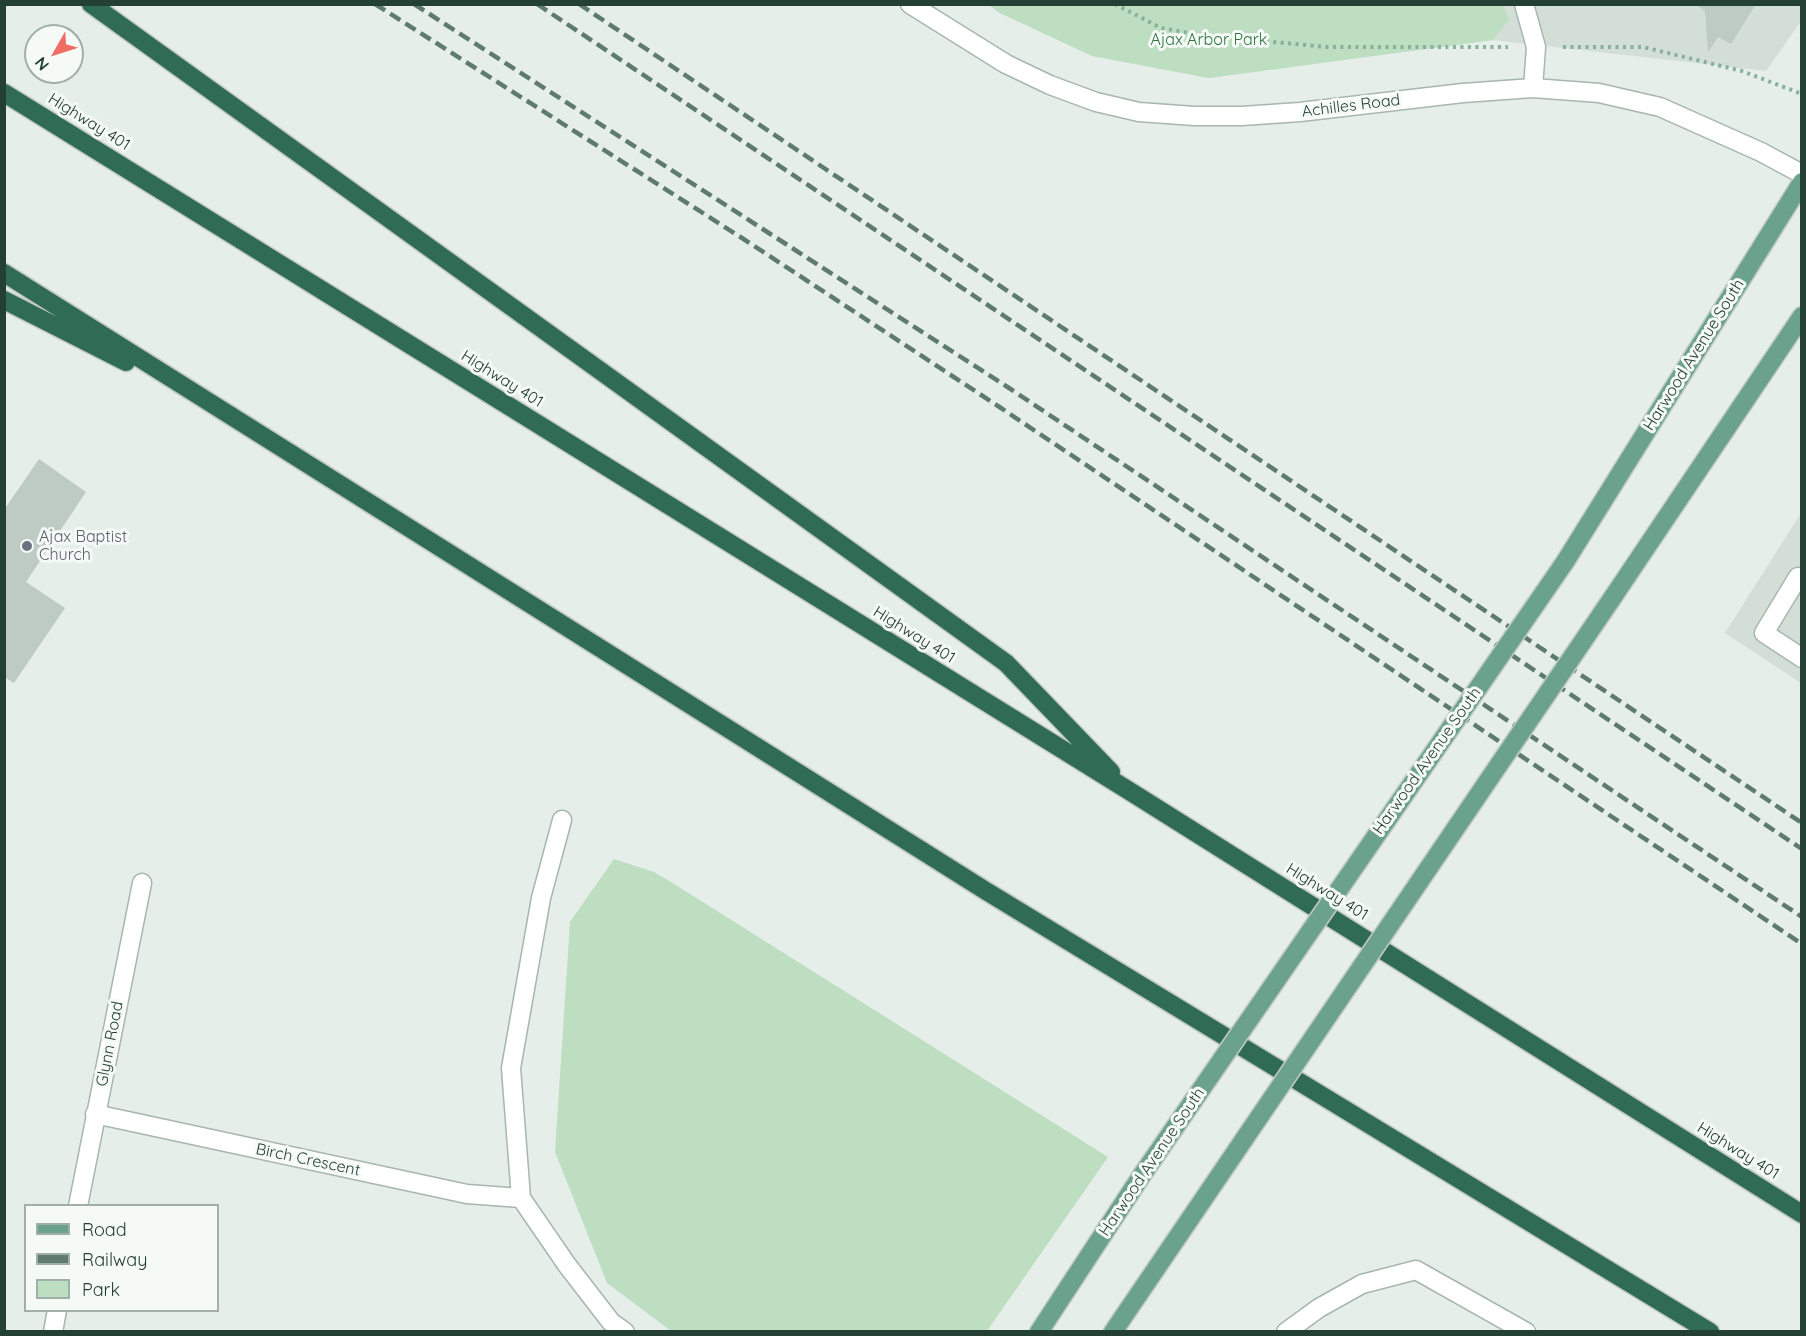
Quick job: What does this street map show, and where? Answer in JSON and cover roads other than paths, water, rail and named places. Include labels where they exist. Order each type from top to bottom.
[{"type":"highway","points":[[91,4],[1006,663],[1131,792]]},
{"type":"highway","name":"Highway 401","points":[[4,93],[1131,792],[1802,1214]]},
{"type":"highway","points":[[4,273],[986,891],[1710,1332]]},
{"type":"highway","points":[[4,300],[224,411]]},
{"type":"main road","name":"Harwood Avenue South","points":[[1040,1332],[1142,1175],[1565,562],[1802,182]]},
{"type":"main road","points":[[1113,1332],[1802,315]]},
{"type":"street","name":"Achilles Road","points":[[910,4],[986,52],[1050,85],[1096,102],[1139,112],[1194,116],[1242,116],[1533,88],[1599,93],[1660,107],[1761,152],[1802,174]]},
{"type":"street","points":[[1524,4],[1536,47],[1533,88]]},
{"type":"street","points":[[1800,578],[1764,633],[1802,658]]},
{"type":"street","points":[[562,820],[541,898],[511,1068],[521,1198],[567,1265],[611,1322],[625,1332]]},
{"type":"street","name":"Glynn Road","points":[[78,1204],[142,883]]},
{"type":"street","name":"Birch Crescent","points":[[95,1114],[467,1194],[521,1198]]},
{"type":"street","points":[[1286,1332],[1319,1308],[1362,1284],[1416,1270],[1526,1332]]},
{"type":"street","points":[[53,1332],[57,1312]]},
{"type":"railway","points":[[375,4],[742,238],[1001,408],[1802,944]]},
{"type":"railway","points":[[414,4],[1009,388],[1802,917]]},
{"type":"railway","points":[[537,4],[1802,849]]},
{"type":"railway","points":[[579,4],[1802,823]]},
{"type":"place","name":"Ajax Baptist Church","points":[[27,546]]},
{"type":"park label","name":"Ajax Arbor Park","points":[[1209,40]]}]
